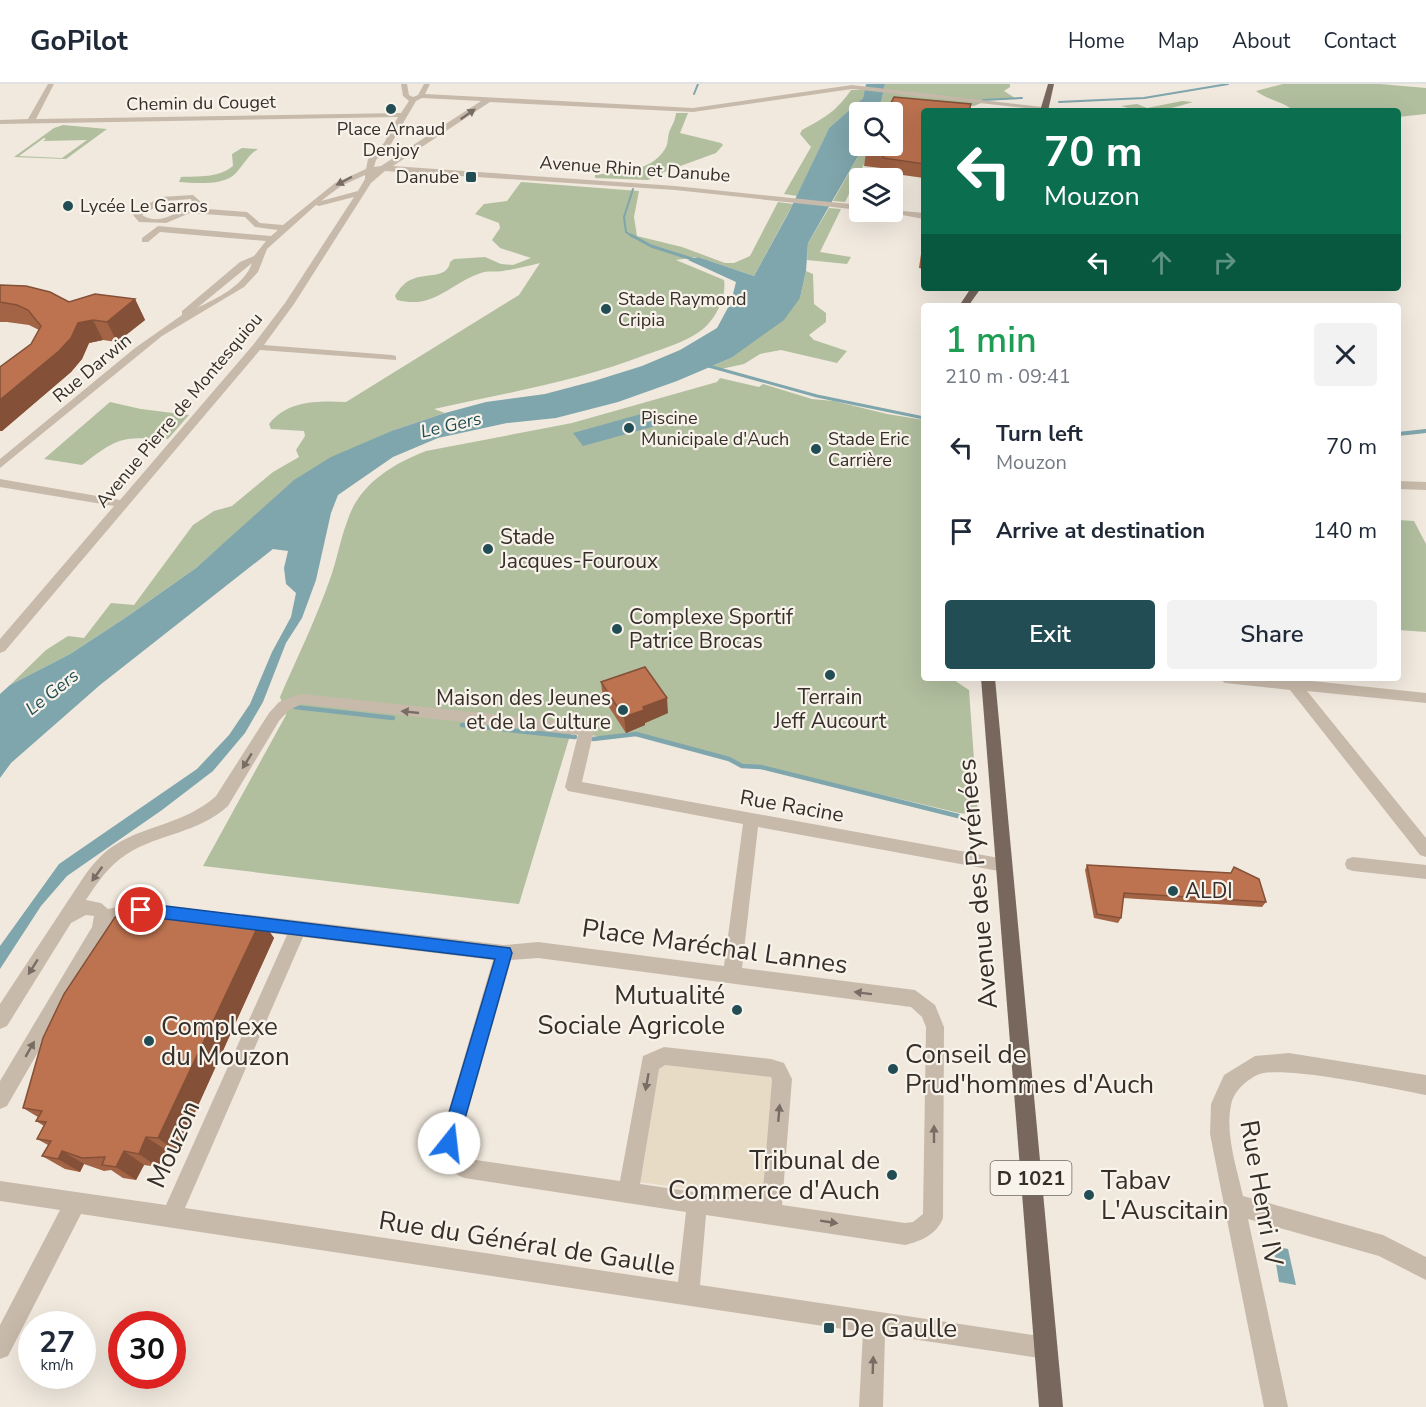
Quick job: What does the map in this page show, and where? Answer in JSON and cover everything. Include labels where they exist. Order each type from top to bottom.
[{"type":"main road","points":[[1045,108],[1051,84]]},
{"type":"main road","points":[[1036,108],[1038,98]]},
{"type":"main road","name":"Avenue des Pyrénées","points":[[988,681],[1051,1407]]},
{"type":"street","points":[[31,121],[51,84]]},
{"type":"street","points":[[404,84],[406,96],[413,100]]},
{"type":"street","points":[[421,96],[427,84]]},
{"type":"street","points":[[804,93],[806,84]]},
{"type":"street","points":[[413,170],[368,181],[372,159],[387,144],[413,100],[421,96],[693,110],[844,87],[861,87],[1028,108]]},
{"type":"street","name":"Avenue Pierre de Montesquiou","points":[[0,648],[257,347],[289,304],[368,181],[382,169],[489,99]]},
{"type":"street","name":"Chemin du Couget","points":[[0,122],[403,115]]},
{"type":"street","points":[[177,322],[243,264],[256,258],[273,239],[340,183],[382,169],[387,144]]},
{"type":"street","points":[[397,161],[400,167],[413,170]]},
{"type":"street","name":"Avenue Rhin et Danube","points":[[382,169],[628,184],[849,207]]},
{"type":"street","points":[[311,207],[359,193]]},
{"type":"street","points":[[188,210],[197,202],[193,197],[173,195],[156,199],[137,215],[142,220],[162,222],[179,218],[188,210],[247,215],[258,225],[286,228]]},
{"type":"street","points":[[903,213],[921,215]]},
{"type":"street","points":[[145,240],[158,229],[273,239]]},
{"type":"street","name":"Rue Darwin","points":[[0,465],[160,333],[177,322],[212,306],[254,272],[256,258]]},
{"type":"street","points":[[257,347],[392,358]]},
{"type":"street","points":[[0,483],[123,504]]},
{"type":"street","points":[[1401,485],[1426,486]]},
{"type":"street","points":[[1259,681],[1426,698]]},
{"type":"street","points":[[1293,684],[1426,850]]},
{"type":"street","name":"Rue Racine","points":[[64,918],[106,862],[121,849],[186,826],[213,811],[222,801],[274,717],[292,701],[301,699],[587,730],[573,787],[1004,865]]},
{"type":"street","points":[[732,975],[752,821]]},
{"type":"street","points":[[1353,864],[1426,872]]},
{"type":"street","points":[[0,1020],[64,918],[84,907],[100,911],[103,917],[100,929],[0,1099]]},
{"type":"street","points":[[103,917],[141,910],[175,914]]},
{"type":"street","points":[[231,921],[504,953]]},
{"type":"street","name":"Mouzon","points":[[171,1217],[298,929]]},
{"type":"street","name":"Place Maréchal Lannes","points":[[538,950],[732,975],[915,999],[929,1011],[935,1027],[933,1218],[926,1227],[917,1232],[905,1234],[465,1168],[452,1154],[449,1143],[504,953],[538,950]]},
{"type":"street","points":[[628,1192],[650,1063],[653,1060],[664,1056],[771,1068],[777,1070],[782,1079],[771,1214]]},
{"type":"street","name":"Rue Henri IV","points":[[1276,1407],[1220,1134],[1221,1104],[1231,1082],[1255,1065],[1289,1062],[1426,1085]]},
{"type":"street","name":"Rue du Général de Gaulle","points":[[0,1191],[1046,1348]]},
{"type":"street","points":[[0,1348],[76,1202]]},
{"type":"street","points":[[688,1294],[697,1203]]},
{"type":"street","points":[[1233,1204],[1383,1246],[1426,1269]]},
{"type":"street","points":[[871,1407],[874,1322]]},
{"type":"green space","points":[[885,84],[1010,84],[1010,87],[1004,91],[1015,98],[988,100],[974,106],[897,98],[895,102],[881,102]]},
{"type":"green space","points":[[1283,84],[1380,84],[1426,88],[1426,114],[1401,117],[1401,108],[1290,108],[1256,91]]},
{"type":"green space","points":[[851,90],[865,90],[863,98],[858,102],[849,102],[849,110],[829,128],[797,196],[784,194],[811,147],[800,134],[802,130],[829,114]]},
{"type":"green space","points":[[1182,101],[1193,102],[1168,108],[1147,108]]},
{"type":"green space","points":[[1137,104],[1147,108],[1121,106]]},
{"type":"green space","points":[[676,113],[688,113],[680,133],[723,145],[716,153],[648,180],[595,178],[595,175],[643,167],[659,157],[666,147]]},
{"type":"green space","points":[[63,125],[107,129],[66,159],[14,157],[54,128]],"holes":[[[44,138],[46,139],[43,141],[87,140],[62,158],[19,156]]]},
{"type":"green space","points":[[242,148],[258,149],[230,178],[208,183],[179,182],[181,177],[208,176],[227,170],[233,166],[232,154]]},
{"type":"green space","points":[[858,156],[868,156],[862,168],[852,168]]},
{"type":"green space","points":[[849,173],[849,194],[845,202],[833,201]]},
{"type":"green space","points":[[521,182],[639,191],[634,217],[637,236],[682,247],[725,263],[734,263],[750,256],[778,202],[793,204],[754,276],[698,257],[676,260],[724,280],[723,294],[718,309],[705,328],[693,336],[596,372],[434,409],[445,413],[394,430],[245,525],[196,568],[125,618],[70,654],[10,685],[46,650],[68,636],[84,638],[111,603],[134,605],[193,525],[214,511],[232,506],[273,472],[299,457],[296,450],[305,436],[304,431],[271,429],[269,424],[277,416],[294,406],[314,402],[346,402],[519,295],[540,263],[503,271],[484,272],[472,276],[442,294],[422,301],[397,300],[395,296],[407,282],[418,277],[441,273],[454,259],[485,257],[501,264],[513,265],[531,258],[500,248],[492,240],[500,228],[499,223],[475,214],[484,204],[507,201]]},
{"type":"green space","points":[[829,208],[841,209],[820,252],[851,257],[847,264],[807,260],[808,243]]},
{"type":"green space","points":[[806,271],[813,274],[814,304],[826,313],[826,322],[809,335],[814,340],[847,351],[837,363],[781,350],[760,354],[744,364],[721,369],[710,367],[731,358],[800,298]]},
{"type":"green space","name":"Complexe Sportif Patrice Brocas","points":[[720,378],[759,387],[763,384],[812,399],[834,401],[921,420],[921,681],[956,681],[969,690],[978,815],[959,813],[760,766],[743,765],[729,757],[635,733],[603,737],[571,732],[519,904],[203,866],[286,715],[280,697],[325,594],[352,509],[368,487],[389,469],[426,451],[572,423],[717,382]]},
{"type":"green space","points":[[110,402],[141,409],[189,415],[168,439],[122,440],[105,448],[82,465],[44,459]]},
{"type":"green space","points":[[1401,520],[1414,521],[1426,544],[1426,632],[1401,630]]},
{"type":"shaded area","points":[[657,1062],[777,1077],[766,1199],[638,1182]]},
{"type":"water","points":[[866,84],[885,84],[881,102],[858,102],[863,98]]},
{"type":"water","name":"Le Gers","points":[[849,110],[849,156],[858,156],[851,168],[849,168],[849,172],[808,243],[806,271],[800,298],[784,320],[731,358],[677,381],[618,402],[556,418],[507,423],[438,438],[393,457],[338,495],[331,513],[316,580],[302,618],[286,643],[263,702],[245,733],[213,771],[162,810],[67,876],[41,906],[0,969],[0,946],[59,864],[197,769],[229,735],[250,704],[272,652],[291,617],[296,593],[286,584],[284,568],[288,551],[273,549],[100,685],[11,763],[0,778],[0,694],[10,685],[70,654],[196,568],[294,480],[331,457],[394,430],[445,413],[486,402],[545,394],[642,366],[680,350],[717,328],[731,302],[736,282],[688,260],[698,257],[754,276],[789,212],[829,128]]},
{"type":"water","points":[[652,411],[663,424],[583,446],[573,433]]},
{"type":"water","points":[[1273,1246],[1288,1249],[1296,1285],[1279,1282]]},
{"type":"building","points":[[894,97],[971,104],[970,108],[921,108],[921,164],[883,158],[884,156],[903,156],[903,102],[891,102]]},
{"type":"building","points":[[0,285],[26,286],[50,292],[69,302],[95,294],[135,299],[107,322],[93,320],[78,323],[71,338],[59,351],[0,400],[0,367],[31,344],[41,326],[28,310],[0,302]]},
{"type":"building","points":[[645,667],[667,698],[624,717],[601,682]]},
{"type":"building","name":"ALDI","points":[[1087,865],[1231,873],[1234,867],[1259,879],[1266,902],[1124,893],[1121,918],[1097,914]]},
{"type":"building","name":"Complexe du Mouzon","points":[[155,907],[261,920],[158,1138],[146,1137],[139,1154],[124,1151],[116,1167],[102,1165],[105,1157],[82,1158],[62,1151],[58,1159],[42,1156],[51,1141],[37,1139],[46,1122],[36,1121],[42,1111],[23,1108],[43,1038],[64,994],[115,917],[126,918],[139,909],[152,910]]},
{"type":"waterway","points":[[694,94],[698,84]]},
{"type":"waterway","points":[[1059,102],[1144,98],[1228,84]]},
{"type":"waterway","points":[[983,100],[1022,98]]},
{"type":"waterway","points":[[633,189],[624,217],[626,232],[633,237]]},
{"type":"waterway","points":[[631,235],[651,246],[695,260]]},
{"type":"waterway","points":[[705,365],[817,396],[921,417]]},
{"type":"waterway","points":[[1401,434],[1426,431],[1423,431]]},
{"type":"waterway","points":[[295,707],[393,718]]},
{"type":"waterway","points":[[462,725],[575,737]]},
{"type":"waterway","points":[[593,739],[636,734],[729,759],[742,766],[761,767],[958,816]]},
{"type":"place","name":"Place Arnaud Denjoy","points":[[391,109]]},
{"type":"place","name":"Danube","points":[[471,177]]},
{"type":"place","name":"Lycée Le Garros","points":[[68,206]]},
{"type":"place","name":"Stade Raymond Cripia","points":[[606,309]]},
{"type":"place","name":"Piscine Municipale d'Auch","points":[[629,428]]},
{"type":"place","name":"Stade Eric Carrière","points":[[816,449]]},
{"type":"place","name":"Stade Jacques-Fouroux","points":[[488,549]]},
{"type":"place","name":"Complexe Sportif Patrice Brocas","points":[[617,629]]},
{"type":"place","name":"Terrain Jeff Aucourt","points":[[830,675]]},
{"type":"place","name":"Maison des Jeunes et de la Culture","points":[[623,710]]},
{"type":"place","name":"ALDI","points":[[1173,891]]},
{"type":"place","name":"Mutualité Sociale Agricole","points":[[737,1010]]},
{"type":"place","name":"Complexe du Mouzon","points":[[149,1041]]},
{"type":"place","name":"Conseil de Prud'hommes d'Auch","points":[[893,1069]]},
{"type":"place","name":"Tribunal de Commerce d'Auch","points":[[892,1175]]},
{"type":"place","name":"Tabav L'Auscitain","points":[[1089,1195]]},
{"type":"place","name":"De Gaulle","points":[[829,1328]]},
{"type":"route","points":[[141,910],[504,953],[449,1143]]}]
